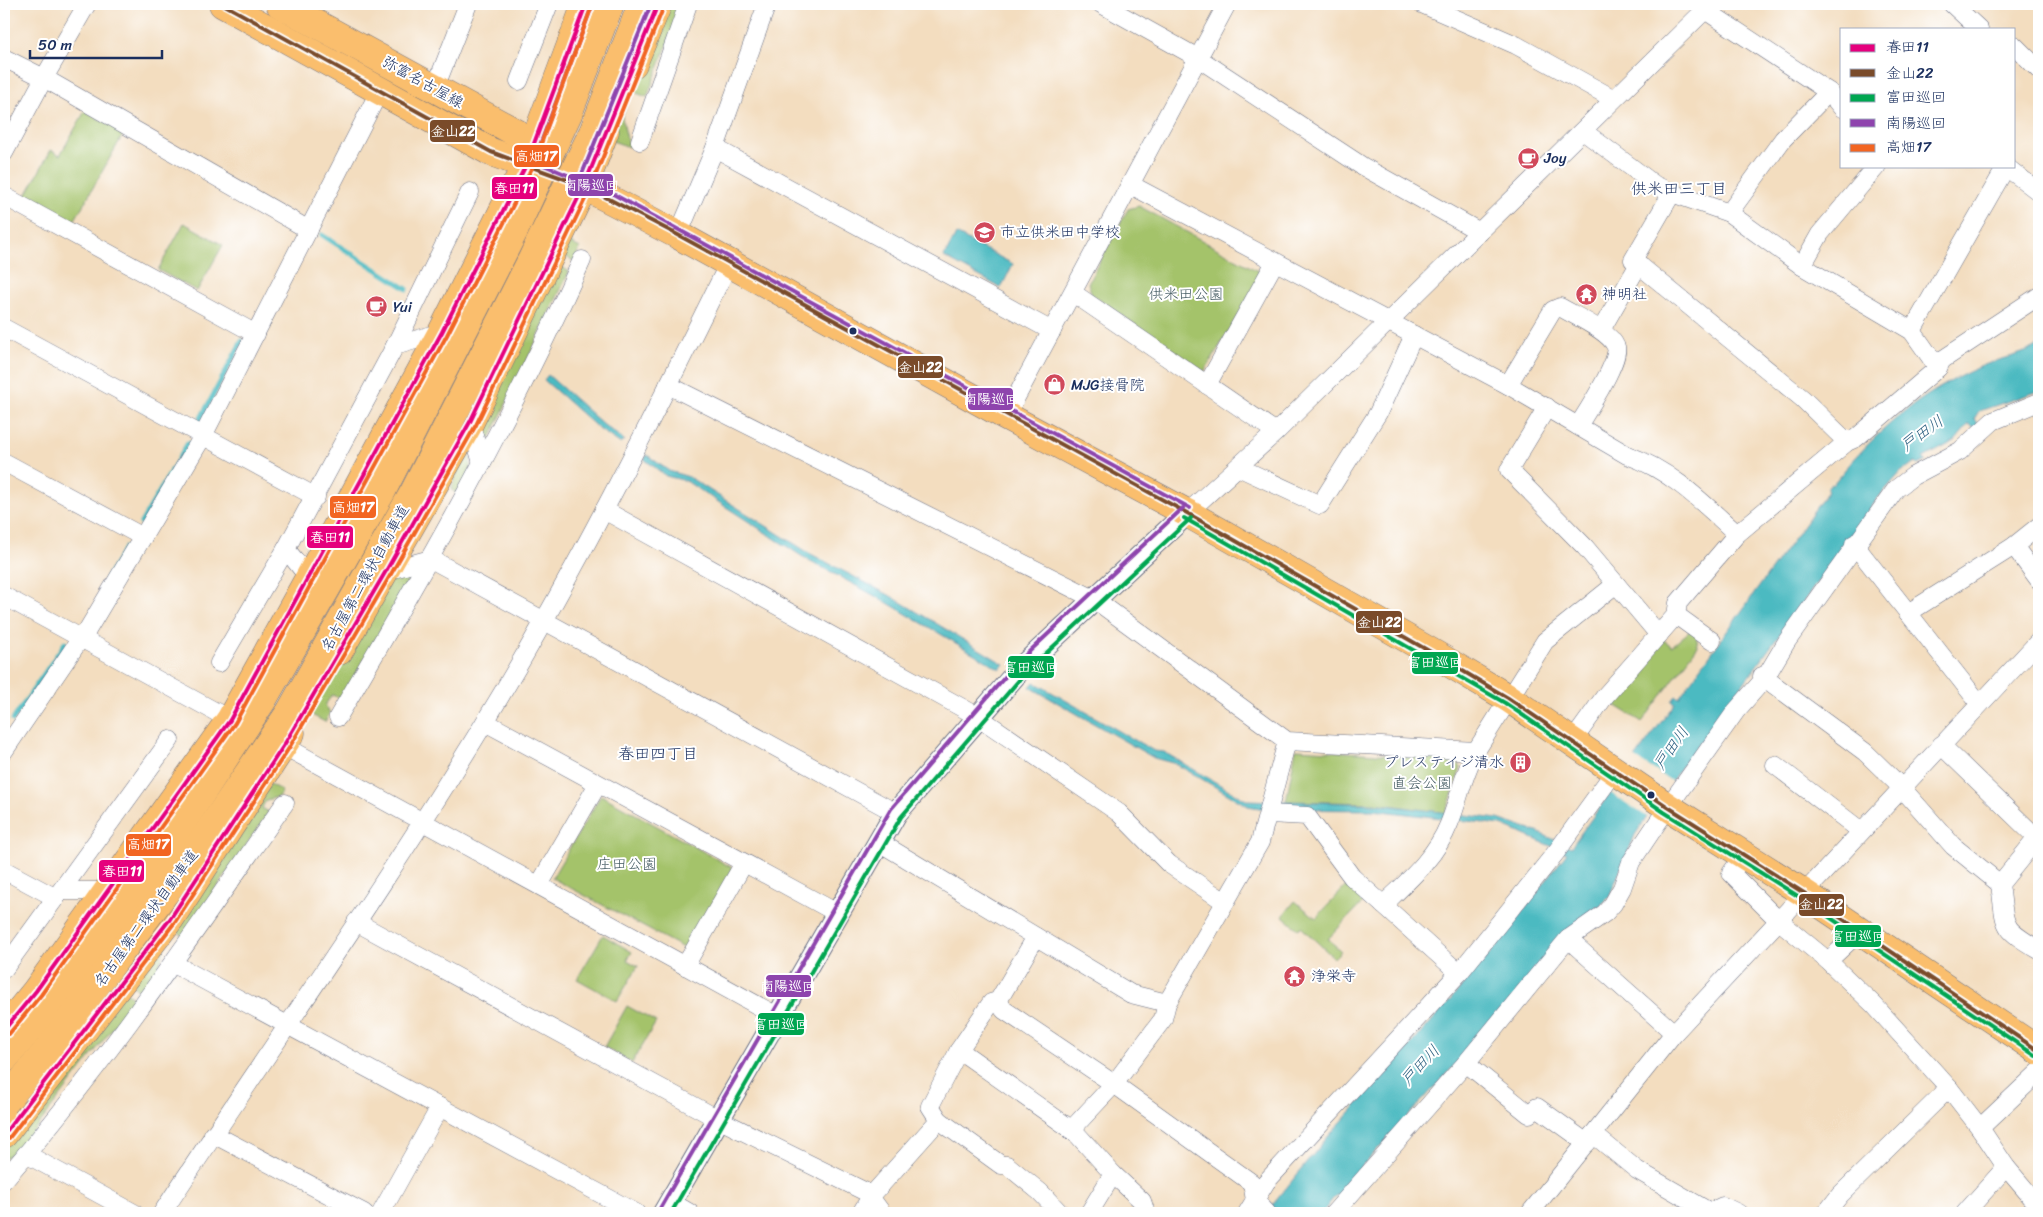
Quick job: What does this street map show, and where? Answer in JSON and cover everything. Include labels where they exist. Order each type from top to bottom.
[{"type":"main road","name":"弥富名古屋線","points":[[223,4],[491,152],[530,154]]},
{"type":"main road","name":"弥富名古屋線","points":[[280,4],[435,88],[530,154],[584,186],[678,235],[1006,416],[1187,513],[1436,655],[1508,698],[1666,806],[1804,893],[2039,1051]]},
{"type":"main road","points":[[4,1030],[36,991],[230,720],[442,332],[530,154],[586,4]]},
{"type":"main road","name":"名古屋第二環状自動車道","points":[[4,1059],[69,982],[131,897],[262,701],[382,491],[514,229],[568,114],[610,4]]},
{"type":"main road","name":"名古屋第二環状自動車道","points":[[4,1103],[50,1047],[188,862],[290,712],[415,490],[526,270],[594,130],[642,4]]},
{"type":"main road","points":[[4,1134],[170,919],[284,745],[386,571],[470,422],[584,186],[658,4]]},
{"type":"street","points":[[4,153],[44,78],[87,4]]},
{"type":"street","points":[[435,88],[468,4]]},
{"type":"street","points":[[518,81],[550,4]]},
{"type":"street","points":[[640,141],[688,4]]},
{"type":"street","points":[[678,235],[715,148],[767,4]]},
{"type":"street","points":[[1100,4],[1198,58],[1362,166],[1480,232]]},
{"type":"street","points":[[1006,416],[1227,4]]},
{"type":"street","points":[[1422,4],[1516,45],[1614,99]]},
{"type":"street","points":[[1952,4],[1978,28]]},
{"type":"street","points":[[690,1213],[668,1208],[777,1016],[896,813],[977,716],[1021,668],[1276,432],[1708,7],[1829,92],[1840,106]]},
{"type":"street","points":[[2016,47],[2039,70]]},
{"type":"street","points":[[4,58],[44,78],[309,230]]},
{"type":"street","points":[[7,740],[82,638],[203,436],[380,90]]},
{"type":"street","points":[[1729,213],[1783,138],[1829,92]]},
{"type":"street","points":[[1583,130],[1655,185],[1729,213],[1802,266],[1912,332],[1938,368]]},
{"type":"street","points":[[715,148],[1052,331]]},
{"type":"street","points":[[1802,266],[1820,234],[1875,168]]},
{"type":"street","points":[[1912,332],[2005,168]]},
{"type":"street","points":[[2007,168],[2039,192]]},
{"type":"street","points":[[1131,185],[1508,385],[1626,456],[1643,461],[1686,487],[1737,534]]},
{"type":"street","points":[[219,663],[316,497],[395,346],[470,192]]},
{"type":"street","points":[[1672,193],[1634,260],[1803,399],[1847,442]]},
{"type":"street","points":[[4,196],[256,334]]},
{"type":"street","points":[[338,717],[431,559],[551,329],[582,260]]},
{"type":"street","points":[[1207,385],[1275,262]]},
{"type":"street","points":[[162,1213],[286,1024],[423,822],[485,722],[543,622],[604,510],[729,263]]},
{"type":"street","points":[[1601,330],[1638,264]]},
{"type":"street","points":[[1073,293],[1276,432]]},
{"type":"street","points":[[1572,742],[1605,696],[1676,615],[1678,603],[1737,534],[1847,442],[1856,438],[1938,368],[1942,360],[2039,296]]},
{"type":"street","points":[[1508,385],[1553,310],[1560,308],[1601,330],[1616,346],[1617,352],[1612,365],[1578,426]]},
{"type":"street","points":[[4,328],[316,497]]},
{"type":"street","points":[[395,346],[442,332]]},
{"type":"street","points":[[1238,467],[1320,504],[1378,413],[1414,336]]},
{"type":"street","points":[[668,385],[1094,599],[1287,741],[1476,751]]},
{"type":"street","points":[[1334,1213],[1466,1063],[1568,939],[1605,913],[1612,904],[1622,888],[1631,862],[1666,806],[1736,711],[1764,677],[1787,640],[1854,544],[1896,489],[1913,476],[1960,452],[1993,421],[2039,402]]},
{"type":"street","points":[[1547,407],[1509,470],[1585,547],[1659,635]]},
{"type":"street","points":[[470,422],[482,463]]},
{"type":"street","points":[[4,462],[143,537]]},
{"type":"street","points":[[604,510],[977,716],[1119,813],[1169,864],[1225,902]]},
{"type":"street","points":[[1908,613],[2014,546],[2039,526]]},
{"type":"street","points":[[1854,544],[1979,703]]},
{"type":"street","points":[[2014,546],[2039,580]]},
{"type":"street","points":[[286,549],[309,578]]},
{"type":"street","points":[[386,571],[431,559],[543,622],[896,813]]},
{"type":"street","points":[[1383,905],[1418,873],[1435,849],[1451,817],[1468,764],[1545,642],[1616,584]]},
{"type":"street","points":[[4,596],[230,720],[284,745],[777,1016]]},
{"type":"street","points":[[1676,615],[1712,641]]},
{"type":"street","points":[[1530,1213],[1674,1033],[1979,703],[2039,641]]},
{"type":"street","points":[[1764,677],[1865,752],[1901,787],[1952,846],[2000,884],[2006,925],[2012,934],[2039,950]]},
{"type":"street","points":[[485,722],[837,913]]},
{"type":"street","points":[[4,968],[170,740]]},
{"type":"street","points":[[1071,1130],[1114,1084],[1164,1019],[1167,1003],[1260,842],[1271,808],[1287,741]]},
{"type":"street","points":[[1941,745],[2037,838],[2000,884]]},
{"type":"street","points":[[1775,765],[1861,831]]},
{"type":"street","points":[[1257,1209],[1266,1182],[1459,973],[1561,846],[1616,772]]},
{"type":"street","points":[[539,885],[598,784]]},
{"type":"street","points":[[6,1173],[26,1154],[177,959],[285,803]]},
{"type":"street","points":[[1271,808],[1307,816],[1352,878],[1459,973]]},
{"type":"street","points":[[879,842],[1131,994],[1167,1003]]},
{"type":"street","points":[[1744,855],[1731,873],[1778,920],[1828,961],[1874,1005],[1949,1088],[1980,1128],[2006,1167],[2039,1206]]},
{"type":"street","points":[[685,966],[744,863]]},
{"type":"street","points":[[4,870],[59,894],[108,891]]},
{"type":"street","points":[[170,919],[177,959],[286,1024],[636,1213]]},
{"type":"street","points":[[356,922],[718,1119],[872,1196],[882,1213]]},
{"type":"street","points":[[1828,961],[1860,931]]},
{"type":"street","points":[[1036,937],[998,1001],[991,1003],[959,1050],[930,1106],[939,1120],[1001,1165],[1007,1165],[1040,1192],[1060,1213]]},
{"type":"street","points":[[1568,939],[1674,1033]]},
{"type":"street","points":[[998,1001],[1004,1010],[1114,1084],[1252,1183],[1257,1209]]},
{"type":"street","points":[[959,1050],[1071,1130],[1142,1201],[1146,1213]]},
{"type":"street","points":[[1466,1063],[1530,1114],[1537,1107],[1637,1170],[1709,1212],[1723,1206],[1738,1213]]},
{"type":"street","points":[[1980,1128],[2039,1072]]},
{"type":"street","points":[[1826,1213],[1840,1195],[1949,1088]]},
{"type":"street","points":[[380,1213],[440,1107]]},
{"type":"street","points":[[860,1213],[872,1196],[939,1120]]},
{"type":"street","points":[[213,1134],[364,1213]]},
{"type":"street","points":[[26,1154],[134,1213]]},
{"type":"street","points":[[1965,1213],[2006,1167]]},
{"type":"street","points":[[1089,1213],[1113,1174]]},
{"type":"green space","points":[[663,4],[683,4],[647,97],[631,91],[622,118],[629,147],[610,140]]},
{"type":"green space","points":[[85,111],[124,133],[73,223],[25,197],[51,150],[60,155]]},
{"type":"green space","name":"供米田公園","points":[[1139,206],[1258,271],[1262,276],[1204,372],[1092,295],[1088,283],[1128,209]]},
{"type":"green space","points":[[184,223],[223,245],[197,291],[158,270]]},
{"type":"green space","points":[[565,240],[580,248],[574,261],[566,257],[561,266],[569,272],[489,440],[484,440],[476,427]]},
{"type":"green space","points":[[467,444],[470,464],[461,495],[451,490]]},
{"type":"green space","points":[[406,572],[410,578],[342,699],[332,695],[325,705],[330,713],[325,722],[308,713],[388,579]]},
{"type":"green space","points":[[1691,630],[1696,635],[1698,646],[1642,722],[1607,700],[1662,639],[1672,646]]},
{"type":"green space","name":"直会公園","points":[[1296,749],[1455,759],[1461,768],[1446,813],[1375,803],[1286,801]]},
{"type":"green space","points":[[270,784],[282,791],[278,797],[266,800],[262,808],[269,812],[184,936],[179,933],[177,928]]},
{"type":"green space","name":"庄田公園","points":[[601,795],[731,867],[732,871],[687,950],[552,878]]},
{"type":"green space","points":[[1350,882],[1367,898],[1328,939],[1341,951],[1334,958],[1301,927],[1298,929],[1283,916],[1295,901],[1316,918]]},
{"type":"green space","points":[[166,934],[164,950],[157,970],[147,991],[141,992],[125,980]]},
{"type":"green space","points":[[603,935],[632,952],[627,960],[638,966],[617,1001],[577,979]]},
{"type":"green space","points":[[119,986],[135,999],[19,1150],[4,1158],[4,1136]]},
{"type":"green space","points":[[627,1006],[656,1022],[632,1063],[604,1047]]},
{"type":"water","points":[[956,234],[1013,264],[1001,288],[944,257]]},
{"type":"water","name":"戸田川","points":[[2039,345],[2039,391],[1979,411],[1974,419],[1979,424],[1974,428],[1969,424],[1955,441],[1923,458],[1926,461],[1918,465],[1915,462],[1901,472],[1878,498],[1799,608],[1801,610],[1798,616],[1795,614],[1664,791],[1635,835],[1609,897],[1342,1188],[1345,1190],[1340,1197],[1336,1195],[1322,1213],[1266,1213],[1325,1140],[1446,1005],[1496,946],[1567,853],[1501,825],[1373,810],[1265,809],[1248,806],[1176,764],[1154,758],[1030,687],[1034,682],[1154,751],[1164,752],[1246,800],[1375,804],[1498,819],[1537,832],[1571,847],[1675,703],[1672,701],[1676,696],[1679,698],[1828,491],[1826,489],[1831,483],[1833,484],[1865,447],[1882,431],[1918,402],[1959,377],[1982,366],[2025,352]]},
{"type":"water","points":[[548,375],[604,425],[624,440],[621,444],[599,429],[544,380]]},
{"type":"water","points":[[647,455],[669,471],[689,477],[809,553],[889,595],[1004,664],[1000,669],[886,602],[803,557],[686,481],[666,476],[644,459]]},
{"type":"pier","points":[[1634,757],[1673,782],[1649,818],[1609,792]]},
{"type":"waterway","points":[[322,235],[407,289]]},
{"type":"waterway","points":[[200,420],[242,341]]},
{"type":"waterway","points":[[141,523],[188,443]]},
{"type":"waterway","points":[[106,580],[125,548]]},
{"type":"waterway","points":[[13,720],[65,643]]},
{"type":"transit line","name":"金山22","points":[[223,4],[491,152],[584,186],[678,235],[1187,513],[1436,655],[1508,698],[1668,807],[1804,893],[2039,1051]]},
{"type":"transit line","name":"春田11","points":[[4,1030],[36,991],[230,720],[442,332],[526,165],[586,4]]},
{"type":"transit line","name":"南陽巡回","points":[[578,184],[651,4]]},
{"type":"transit line","name":"春田11","points":[[4,1134],[170,919],[284,745],[386,571],[470,422],[584,186],[658,4]]},
{"type":"transit line","name":"南陽巡回","points":[[592,6],[534,161],[613,194],[1190,508]]},
{"type":"transit line","name":"高畑17","points":[[9,1034],[41,995],[235,723],[447,335],[532,168],[592,6]]},
{"type":"transit line","name":"高畑17","points":[[9,1138],[175,922],[289,748],[391,574],[476,425],[590,189],[664,6]]},
{"type":"transit line","name":"南陽巡回","points":[[659,1210],[891,809],[1017,663],[1183,508]]},
{"type":"transit line","name":"富田巡回","points":[[1184,518],[1505,703],[1664,812],[1801,898],[2036,1056]]},
{"type":"transit line","name":"富田巡回","points":[[671,1213],[901,817],[1026,672],[1191,518]]},
{"type":"place","name":"Joy","points":[[1528,158]]},
{"type":"place","name":"市立供米田中学校","points":[[984,232]]},
{"type":"place","name":"神明社","points":[[1586,294]]},
{"type":"place","name":"Yui","points":[[377,307]]},
{"type":"place","name":"MJG接骨院","points":[[1055,385]]},
{"type":"place","name":"プレステイジ清水","points":[[1520,762]]},
{"type":"place","name":"浄栄寺","points":[[1295,976]]},
{"type":"district","name":"供米田三丁目","points":[[1679,188]]},
{"type":"district","name":"春田四丁目","points":[[658,753]]}]
